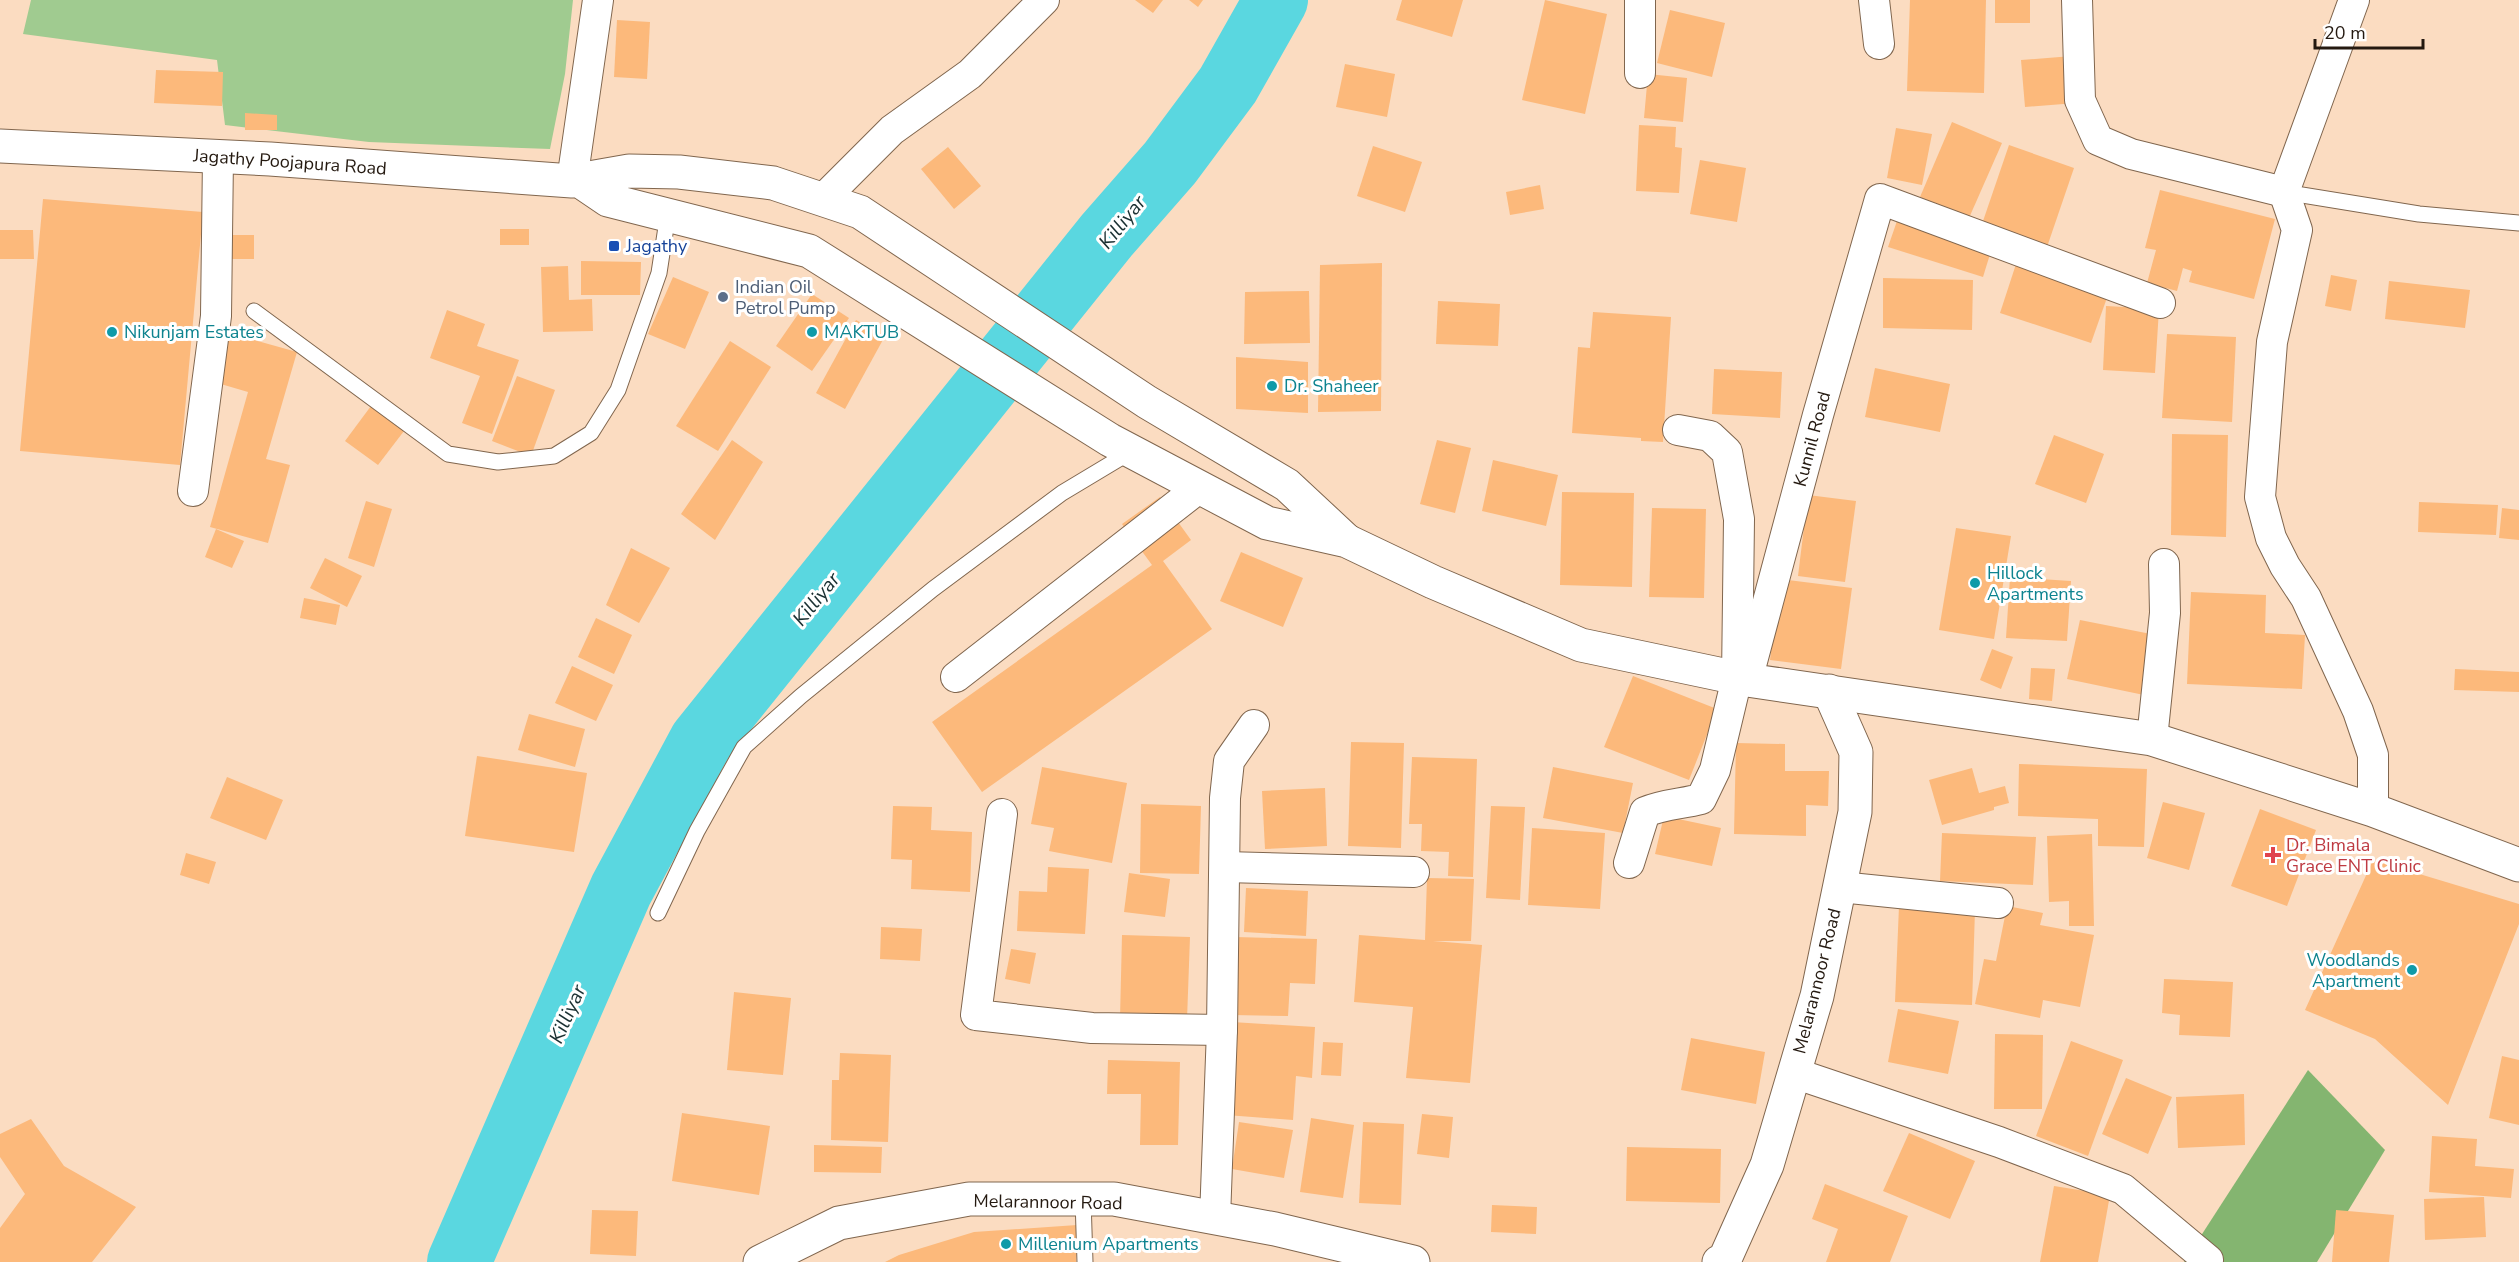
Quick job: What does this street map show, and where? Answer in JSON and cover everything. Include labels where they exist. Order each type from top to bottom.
[{"type":"main road","name":"Jagathy Poojapura Road","points":[[0,146],[218,157],[576,181]]},
{"type":"main road","points":[[576,181],[629,171],[679,172],[773,183],[860,212],[1147,402],[1287,485],[1347,541]]},
{"type":"main road","points":[[576,181],[608,200],[808,251],[1121,445],[1267,523],[1347,541],[1433,582],[1581,645],[1742,679],[2152,739],[2373,810],[2519,865]]},
{"type":"main road","name":"Melarannoor Road","points":[[1723,1262],[1767,1165],[1817,996],[1855,812],[1856,752],[1829,691]]},
{"type":"main road","name":"Melarannoor Road","points":[[760,1262],[839,1223],[969,1200],[1114,1200],[1275,1229],[1413,1262]]},
{"type":"street","points":[[576,181],[598,0]]},
{"type":"street","points":[[823,199],[892,130],[970,74],[1044,0]]},
{"type":"street","points":[[1640,0],[1640,73]]},
{"type":"street","points":[[1874,0],[1879,44]]},
{"type":"street","points":[[2077,0],[2080,100],[2098,140],[2131,154],[2284,192]]},
{"type":"street","points":[[2354,0],[2284,192],[2297,230],[2272,342],[2260,497],[2271,538],[2285,566],[2306,598],[2358,711],[2373,755],[2373,810]]},
{"type":"street","points":[[194,491],[216,316],[218,157]]},
{"type":"street","name":"Kunnil Road","points":[[1742,679],[1880,199],[2160,303]]},
{"type":"street","points":[[1629,863],[1645,812],[1662,805],[1677,805],[1701,799],[1715,770],[1742,679],[1738,519],[1727,452],[1710,436],[1678,430]]},
{"type":"street","points":[[956,677],[1200,488]]},
{"type":"street","points":[[2152,739],[2165,613],[2164,564]]},
{"type":"street","points":[[1215,1218],[1222,1030],[1225,798],[1229,761],[1254,725]]},
{"type":"street","points":[[1002,814],[976,1015],[1092,1028],[1222,1030]]},
{"type":"street","points":[[1225,867],[1414,872]]},
{"type":"street","points":[[1840,887],[1998,903]]},
{"type":"street","points":[[1794,1073],[1999,1142],[2123,1189],[2208,1260]]},
{"type":"lane","points":[[2284,192],[2419,214],[2519,223]]},
{"type":"lane","points":[[254,311],[447,454],[498,462],[555,456],[591,433],[618,390],[659,273],[668,214]]},
{"type":"lane","points":[[658,913],[697,831],[744,747],[801,696],[933,590],[1062,493],[1121,445]]},
{"type":"lane","points":[[1083,1200],[1084,1262]]},
{"type":"green space","points":[[31,0],[573,0],[565,74],[550,149],[369,142],[225,125],[217,60],[23,34]]},
{"type":"green space","points":[[2308,1070],[2385,1150],[2317,1262],[2184,1262]]},
{"type":"building","points":[[1135,0],[1163,0],[1153,13]]},
{"type":"building","points":[[1189,0],[1203,0],[1198,7]]},
{"type":"building","points":[[1402,0],[1463,0],[1452,37],[1396,20]]},
{"type":"building","points":[[1545,0],[1607,14],[1585,114],[1522,100]]},
{"type":"building","points":[[1910,0],[1986,0],[1984,93],[1907,91]]},
{"type":"building","points":[[1995,0],[2030,0],[2030,23],[1995,23]]},
{"type":"building","points":[[1670,10],[1725,23],[1712,77],[1657,63]]},
{"type":"building","points":[[617,20],[650,22],[647,79],[614,77]]},
{"type":"building","points":[[2072,56],[2076,103],[2025,107],[2021,60]]},
{"type":"building","points":[[1345,64],[1395,74],[1387,117],[1336,107]]},
{"type":"building","points":[[156,70],[223,72],[222,106],[154,103]]},
{"type":"building","points":[[1648,74],[1687,78],[1683,122],[1644,118]]},
{"type":"building","points":[[245,113],[277,115],[277,130],[245,130]]},
{"type":"building","points":[[1952,122],[2002,143],[1969,218],[1920,197]]},
{"type":"building","points":[[1639,125],[1676,127],[1675,147],[1682,148],[1679,193],[1636,191]]},
{"type":"building","points":[[1896,128],[1932,134],[1922,185],[1887,178]]},
{"type":"building","points":[[2009,145],[2074,168],[2047,247],[1982,224]]},
{"type":"building","points":[[1373,146],[1422,162],[1405,212],[1357,196]]},
{"type":"building","points":[[948,147],[981,186],[954,209],[921,169]]},
{"type":"building","points":[[1700,160],[1746,168],[1737,222],[1690,214]]},
{"type":"building","points":[[1540,185],[1544,209],[1510,215],[1506,192]]},
{"type":"building","points":[[2160,190],[2275,219],[2254,299],[2189,282],[2192,271],[2183,268],[2177,291],[2147,283],[2156,250],[2145,248]]},
{"type":"building","name":"Nikunjam Estates","points":[[43,199],[203,212],[180,465],[20,451]]},
{"type":"building","points":[[1897,221],[1991,251],[1983,277],[1888,247]]},
{"type":"building","points":[[500,229],[529,229],[529,245],[500,245]]},
{"type":"building","points":[[0,230],[33,230],[34,259],[0,259]]},
{"type":"building","points":[[225,235],[254,235],[254,259],[225,259]]},
{"type":"building","points":[[581,261],[641,262],[640,295],[581,295]]},
{"type":"building","points":[[2017,261],[2109,292],[2091,343],[2000,313]]},
{"type":"building","points":[[1382,263],[1381,411],[1318,412],[1320,265]]},
{"type":"building","points":[[568,266],[569,300],[592,299],[593,331],[543,332],[541,267]]},
{"type":"building","points":[[2331,275],[2357,280],[2351,311],[2325,306]]},
{"type":"building","points":[[673,277],[709,292],[685,349],[648,334]]},
{"type":"building","points":[[1883,278],[1973,280],[1972,330],[1883,328]]},
{"type":"building","points":[[2389,281],[2470,290],[2465,328],[2385,319]]},
{"type":"building","points":[[1309,291],[1310,343],[1244,344],[1245,292]]},
{"type":"building","name":"MAKTUB","points":[[812,294],[849,318],[812,371],[776,346]]},
{"type":"building","points":[[1438,301],[1500,304],[1498,346],[1436,344]]},
{"type":"building","points":[[2106,306],[2159,309],[2155,373],[2103,370]]},
{"type":"building","points":[[447,310],[485,324],[477,346],[519,360],[492,434],[462,423],[480,376],[430,358]]},
{"type":"building","points":[[1593,312],[1671,317],[1663,442],[1641,441],[1641,438],[1572,433],[1578,347],[1590,348]]},
{"type":"building","points":[[856,320],[885,336],[845,409],[816,393]]},
{"type":"building","points":[[229,333],[297,352],[266,459],[290,465],[268,543],[210,527],[248,392],[214,382]]},
{"type":"building","points":[[2167,334],[2236,337],[2232,422],[2162,418]]},
{"type":"building","points":[[730,341],[771,367],[718,451],[676,426]]},
{"type":"building","name":"Dr. Shaheer","points":[[1236,357],[1308,362],[1308,413],[1236,409]]},
{"type":"building","points":[[1875,368],[1950,384],[1940,432],[1865,417]]},
{"type":"building","points":[[1714,369],[1782,372],[1780,418],[1712,414]]},
{"type":"building","points":[[517,376],[555,390],[531,456],[492,441]]},
{"type":"building","points":[[371,406],[404,431],[378,465],[345,441]]},
{"type":"building","points":[[2172,434],[2228,435],[2226,537],[2171,535]]},
{"type":"building","points":[[2054,435],[2104,454],[2086,503],[2035,484]]},
{"type":"building","points":[[732,440],[763,462],[715,540],[681,514]]},
{"type":"building","points":[[1437,440],[1471,448],[1455,513],[1420,504]]},
{"type":"building","points":[[1493,460],[1558,475],[1546,526],[1482,511]]},
{"type":"building","points":[[1562,492],[1634,493],[1632,587],[1560,585]]},
{"type":"building","points":[[1808,495],[1856,501],[1845,582],[1798,576]]},
{"type":"building","points":[[1160,497],[1191,540],[1163,561],[1212,629],[982,792],[932,722],[1152,565],[1122,524]]},
{"type":"building","points":[[366,501],[392,509],[374,567],[348,558]]},
{"type":"building","points":[[2419,502],[2498,505],[2496,535],[2418,532]]},
{"type":"building","points":[[1652,508],[1706,509],[1704,598],[1649,597]]},
{"type":"building","points":[[2502,508],[2519,510],[2519,540],[2499,538]]},
{"type":"building","name":"Hillock Apartments","points":[[1956,528],[2011,536],[1994,639],[1939,630]]},
{"type":"building","points":[[216,529],[244,541],[232,568],[205,557]]},
{"type":"building","points":[[631,548],[670,568],[639,623],[606,605]]},
{"type":"building","points":[[1241,552],[1303,578],[1283,627],[1220,601]]},
{"type":"building","points":[[325,558],[362,576],[347,607],[310,588]]},
{"type":"building","points":[[2010,577],[2071,581],[2067,641],[2006,638]]},
{"type":"building","points":[[1780,579],[1852,588],[1841,669],[1770,660]]},
{"type":"building","points":[[2191,592],[2266,595],[2265,633],[2305,635],[2302,689],[2187,684]]},
{"type":"building","points":[[304,598],[340,605],[336,625],[300,618]]},
{"type":"building","points":[[596,618],[632,635],[614,674],[578,657]]},
{"type":"building","points":[[2080,620],[2156,635],[2144,695],[2067,679]]},
{"type":"building","points":[[1992,649],[2013,657],[2001,689],[1980,680]]},
{"type":"building","points":[[572,666],[613,685],[596,721],[555,703]]},
{"type":"building","points":[[2031,668],[2055,669],[2052,701],[2029,699]]},
{"type":"building","points":[[2455,669],[2519,672],[2519,692],[2454,690]]},
{"type":"building","points":[[1633,676],[1717,709],[1689,780],[1604,747]]},
{"type":"building","points":[[529,714],[585,729],[575,767],[518,750]]},
{"type":"building","points":[[1351,742],[1404,743],[1401,848],[1348,846]]},
{"type":"building","points":[[1736,743],[1785,744],[1785,771],[1829,771],[1828,806],[1806,805],[1806,836],[1734,834]]},
{"type":"building","points":[[477,756],[587,773],[574,852],[465,836]]},
{"type":"building","points":[[1412,757],[1477,759],[1473,877],[1448,876],[1449,852],[1421,851],[1422,824],[1409,824]]},
{"type":"building","points":[[2019,764],[2147,769],[2144,847],[2098,846],[2098,819],[2018,816]]},
{"type":"building","points":[[1042,767],[1127,783],[1112,863],[1049,851],[1054,828],[1031,824]]},
{"type":"building","points":[[1553,767],[1633,783],[1623,833],[1543,818]]},
{"type":"building","points":[[1972,768],[1979,793],[2005,786],[2009,803],[1994,807],[1994,810],[1942,825],[1929,780]]},
{"type":"building","points":[[227,777],[283,800],[266,840],[210,818]]},
{"type":"building","points":[[1325,788],[1327,846],[1265,849],[1262,791]]},
{"type":"building","points":[[2163,802],[2205,813],[2189,870],[2147,858]]},
{"type":"building","points":[[1141,804],[1201,806],[1199,874],[1140,873]]},
{"type":"building","points":[[893,806],[932,807],[931,830],[972,832],[970,892],[911,889],[912,860],[891,859]]},
{"type":"building","points":[[1491,806],[1525,807],[1520,900],[1486,898]]},
{"type":"building","points":[[2260,809],[2316,830],[2287,906],[2231,886]]},
{"type":"building","points":[[1664,816],[1721,828],[1712,866],[1655,854]]},
{"type":"building","points":[[1532,828],[1605,833],[1600,909],[1528,905]]},
{"type":"building","points":[[1942,833],[2036,837],[2033,885],[1940,881]]},
{"type":"building","points":[[2092,834],[2094,926],[2069,926],[2069,901],[2049,902],[2047,836]]},
{"type":"building","points":[[186,853],[216,862],[209,884],[180,875]]},
{"type":"building","name":"Woodlands Apartment","points":[[2373,860],[2519,904],[2519,924],[2448,1105],[2375,1039],[2305,1010]]},
{"type":"building","points":[[1048,867],[1089,869],[1085,934],[1017,931],[1019,891],[1047,892]]},
{"type":"building","points":[[1129,873],[1170,879],[1165,917],[1124,912]]},
{"type":"building","points":[[1427,878],[1474,879],[1471,941],[1433,941],[1482,945],[1470,1083],[1406,1078],[1413,1007],[1354,1002],[1359,935],[1425,940]]},
{"type":"building","points":[[1246,888],[1308,891],[1306,936],[1244,932]]},
{"type":"building","points":[[1899,906],[1975,909],[1972,1005],[1895,1002]]},
{"type":"building","points":[[2007,906],[2043,913],[2040,925],[2094,935],[2080,1007],[2043,1000],[2040,1018],[1975,1004],[1984,959],[1996,961]]},
{"type":"building","points":[[881,927],[922,929],[920,961],[880,959]]},
{"type":"building","points":[[1122,935],[1190,937],[1187,1020],[1120,1018]]},
{"type":"building","points":[[1235,937],[1317,939],[1315,984],[1290,983],[1288,1016],[1232,1015]]},
{"type":"building","points":[[1011,949],[1036,953],[1030,984],[1005,979]]},
{"type":"building","points":[[2164,979],[2233,982],[2230,1037],[2179,1035],[2180,1015],[2162,1013]]},
{"type":"building","points":[[734,992],[791,998],[783,1075],[727,1070]]},
{"type":"building","points":[[1898,1009],[1959,1021],[1948,1074],[1888,1062]]},
{"type":"building","points":[[1232,1022],[1315,1027],[1312,1078],[1296,1076],[1293,1120],[1226,1115]]},
{"type":"building","points":[[1995,1034],[2043,1035],[2042,1109],[1994,1109]]},
{"type":"building","points":[[1691,1038],[1765,1052],[1756,1104],[1681,1090]]},
{"type":"building","points":[[2071,1041],[2123,1060],[2088,1156],[2036,1136]]},
{"type":"building","points":[[1323,1042],[1343,1043],[1341,1076],[1321,1075]]},
{"type":"building","points":[[840,1053],[891,1055],[888,1142],[831,1140],[832,1080],[839,1080]]},
{"type":"building","points":[[2502,1056],[2519,1060],[2519,1125],[2489,1118]]},
{"type":"building","points":[[1108,1060],[1180,1062],[1178,1145],[1140,1145],[1141,1094],[1107,1094]]},
{"type":"building","points":[[2126,1078],[2172,1097],[2148,1154],[2102,1134]]},
{"type":"building","points":[[2244,1094],[2245,1145],[2178,1148],[2176,1097]]},
{"type":"building","points":[[682,1113],[770,1126],[759,1195],[672,1181]]},
{"type":"building","points":[[1422,1114],[1453,1117],[1449,1158],[1417,1154]]},
{"type":"building","points":[[1311,1118],[1354,1125],[1343,1198],[1300,1192]]},
{"type":"building","points":[[31,1119],[64,1166],[136,1207],[92,1262],[0,1262],[0,1228],[25,1194],[0,1157],[0,1134]]},
{"type":"building","points":[[1239,1122],[1293,1130],[1284,1178],[1232,1169]]},
{"type":"building","points":[[1363,1122],[1404,1124],[1401,1205],[1359,1203]]},
{"type":"building","points":[[1909,1133],[1975,1161],[1950,1219],[1883,1191]]},
{"type":"building","points":[[2432,1136],[2477,1139],[2475,1166],[2514,1169],[2511,1198],[2429,1192]]},
{"type":"building","points":[[814,1145],[882,1147],[881,1173],[814,1172]]},
{"type":"building","points":[[1627,1147],[1721,1149],[1720,1203],[1626,1201]]},
{"type":"building","points":[[1825,1184],[1908,1216],[1890,1262],[1826,1262],[1838,1229],[1812,1219]]},
{"type":"building","points":[[2054,1186],[2110,1195],[2098,1262],[2040,1262]]},
{"type":"building","points":[[2484,1197],[2486,1237],[2425,1240],[2424,1199]]},
{"type":"building","points":[[1492,1205],[1537,1207],[1536,1234],[1491,1232]]},
{"type":"building","points":[[592,1210],[638,1211],[636,1256],[590,1254]]},
{"type":"building","points":[[2336,1210],[2394,1215],[2389,1262],[2332,1262]]},
{"type":"building","name":"Millenium Apartments","points":[[1077,1225],[1076,1262],[885,1262],[899,1255],[974,1232]]},
{"type":"waterway","name":"Killiyar","points":[[459,1262],[621,890],[701,741],[1107,235],[1170,163],[1228,85],[1276,0]]},
{"type":"place","name":"Jagathy","points":[[614,246]]},
{"type":"place","name":"Indian Oil Petrol Pump","points":[[723,297]]},
{"type":"place","name":"Nikunjam Estates","points":[[112,332]]},
{"type":"place","name":"MAKTUB","points":[[812,332]]},
{"type":"place","name":"Dr. Shaheer","points":[[1272,386]]},
{"type":"place","name":"Hillock Apartments","points":[[1975,583]]},
{"type":"place","name":"Dr. Bimala Grace ENT Clinic","points":[[2273,855]]},
{"type":"place","name":"Woodlands Apartment","points":[[2412,970]]},
{"type":"place","name":"Millenium Apartments","points":[[1006,1244]]}]
